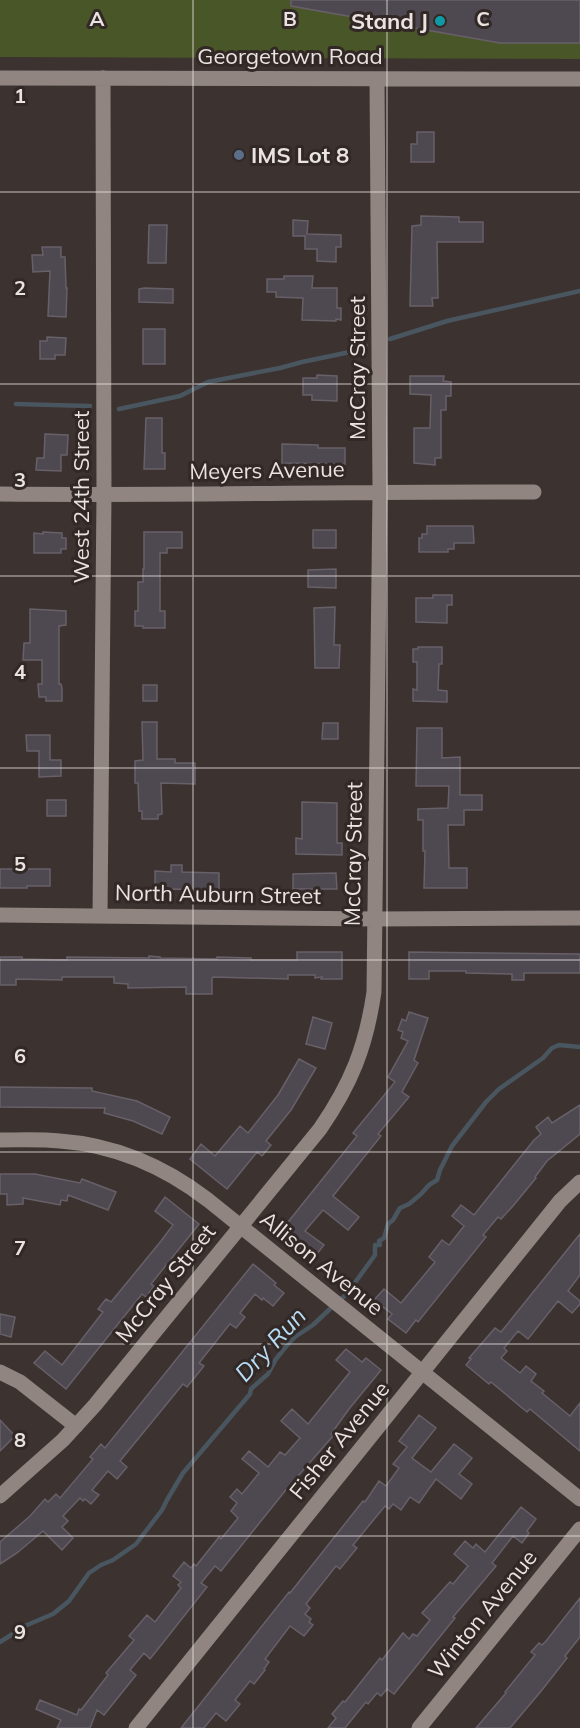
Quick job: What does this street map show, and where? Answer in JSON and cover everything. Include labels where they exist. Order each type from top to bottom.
[{"type":"street","name":"Georgetown Road","points":[[0,78],[580,79]]},
{"type":"street","name":"West 24th Street","points":[[100,916],[104,495],[103,78]]},
{"type":"street","name":"McCray Street","points":[[0,1496],[34,1467],[95,1405],[320,1129],[350,1079],[366,1037],[374,992],[380,491],[377,79]]},
{"type":"street","name":"Meyers Avenue","points":[[0,494],[534,492]]},
{"type":"street","name":"North Auburn Street","points":[[0,915],[375,919],[580,918]]},
{"type":"street","name":"Allison Avenue","points":[[0,1140],[49,1140],[81,1143],[112,1150],[136,1158],[183,1182],[580,1499]]},
{"type":"street","name":"Fisher Avenue","points":[[136,1728],[560,1201],[580,1182]]},
{"type":"street","points":[[0,1372],[20,1382],[76,1426]]},
{"type":"street","name":"Winton Avenue","points":[[419,1728],[580,1529]]},
{"type":"green space","points":[[0,0],[580,0],[580,59],[0,57]]},
{"type":"building","name":"Stand J","points":[[291,0],[580,0],[580,43],[500,43],[291,6]]},
{"type":"building","points":[[417,132],[434,132],[434,162],[411,162],[411,144],[417,144]]},
{"type":"building","points":[[421,216],[459,217],[459,222],[483,222],[483,242],[437,242],[438,298],[432,298],[433,306],[410,306],[412,226],[421,225]]},
{"type":"building","points":[[293,220],[308,221],[307,234],[341,235],[341,247],[336,247],[336,262],[317,261],[317,249],[305,249],[305,236],[293,236]]},
{"type":"building","points":[[149,225],[167,225],[166,263],[148,263]]},
{"type":"building","points":[[42,247],[61,247],[61,257],[65,257],[66,317],[48,316],[50,271],[33,272],[32,255],[43,255]]},
{"type":"building","points":[[284,276],[313,276],[312,288],[337,288],[337,308],[341,308],[341,320],[302,320],[303,298],[276,297],[276,292],[267,292],[267,279],[284,279]]},
{"type":"building","points":[[139,289],[173,289],[173,303],[139,302]]},
{"type":"building","points":[[143,329],[165,329],[165,364],[143,364]]},
{"type":"building","points":[[47,337],[66,338],[65,355],[55,355],[55,359],[40,359],[40,341],[47,341]]},
{"type":"building","points":[[317,375],[337,376],[337,401],[312,400],[312,395],[303,395],[303,378],[317,378]]},
{"type":"building","points":[[410,376],[444,376],[443,381],[451,382],[451,396],[446,396],[446,410],[441,410],[441,458],[435,458],[435,465],[414,463],[414,428],[430,428],[431,395],[410,394]]},
{"type":"building","points":[[146,418],[162,418],[162,453],[165,453],[165,469],[144,469]]},
{"type":"building","points":[[45,434],[68,435],[67,455],[61,455],[61,471],[36,470],[37,458],[44,458]]},
{"type":"building","points":[[282,444],[345,448],[345,464],[282,463]]},
{"type":"building","points":[[427,526],[473,526],[474,543],[454,543],[454,549],[448,549],[448,552],[419,552],[419,538],[422,538],[422,534],[427,534]]},
{"type":"building","points":[[313,530],[336,530],[336,548],[313,548]]},
{"type":"building","points":[[43,532],[62,533],[62,538],[66,538],[66,549],[61,549],[61,553],[34,553],[34,533],[43,534]]},
{"type":"building","points":[[144,532],[182,532],[182,548],[167,548],[167,553],[160,553],[160,611],[165,611],[165,628],[135,626],[135,611],[138,611],[138,582],[143,582]]},
{"type":"building","points":[[336,569],[336,588],[308,587],[308,570]]},
{"type":"building","points":[[433,595],[452,595],[452,605],[447,605],[447,623],[416,622],[416,598],[433,598]]},
{"type":"building","points":[[335,607],[334,645],[340,645],[339,668],[315,668],[314,608]]},
{"type":"building","points":[[30,609],[66,611],[66,625],[59,626],[59,684],[62,688],[62,701],[46,701],[46,697],[39,697],[38,684],[42,684],[42,660],[23,660],[24,643],[30,643]]},
{"type":"building","points":[[418,647],[442,647],[438,690],[447,691],[447,702],[413,701],[413,689],[417,690],[417,662],[413,662],[413,649],[418,649]]},
{"type":"building","points":[[143,685],[157,685],[157,701],[143,701]]},
{"type":"building","points":[[142,722],[157,722],[157,759],[175,759],[175,763],[195,763],[195,784],[161,783],[162,814],[158,815],[158,819],[142,819],[142,811],[139,811],[135,761],[143,760]]},
{"type":"building","points":[[323,723],[338,723],[338,739],[322,739]]},
{"type":"building","points":[[417,728],[442,728],[442,758],[460,757],[460,795],[482,795],[482,810],[464,810],[464,825],[448,825],[449,868],[467,868],[467,888],[424,888],[423,820],[418,820],[418,809],[448,808],[449,786],[416,786]]},
{"type":"building","points":[[26,735],[50,735],[50,760],[61,760],[61,776],[39,777],[39,751],[27,751]]},
{"type":"building","points":[[47,800],[66,800],[66,816],[47,816]]},
{"type":"building","points":[[302,802],[337,803],[337,843],[342,843],[342,855],[296,854],[296,838],[302,839]]},
{"type":"building","points":[[171,865],[182,865],[182,872],[219,873],[219,890],[172,889],[172,894],[155,893],[155,871],[171,872]]},
{"type":"building","points":[[0,869],[50,869],[50,886],[0,888]]},
{"type":"building","points":[[336,873],[337,889],[293,889],[293,874]]},
{"type":"building","points":[[297,952],[342,952],[342,979],[321,979],[322,977],[315,978],[315,975],[288,975],[288,979],[213,977],[212,994],[186,994],[186,987],[128,988],[128,984],[114,983],[114,977],[62,977],[62,980],[16,979],[16,985],[0,985],[0,957],[67,960],[67,957],[149,958],[149,956],[297,960]]},
{"type":"building","points":[[409,952],[580,954],[580,973],[524,973],[524,980],[512,980],[512,974],[429,971],[429,979],[409,979]]},
{"type":"building","points":[[409,1012],[428,1018],[414,1060],[418,1063],[402,1092],[409,1097],[378,1134],[381,1136],[333,1196],[359,1217],[348,1230],[323,1210],[305,1231],[324,1245],[313,1259],[280,1232],[357,1136],[353,1133],[395,1082],[388,1077],[408,1041],[401,1038],[403,1032],[398,1030],[402,1019],[406,1021]]},
{"type":"building","points":[[313,1017],[332,1023],[325,1049],[306,1044]]},
{"type":"building","points":[[299,1059],[316,1068],[291,1110],[266,1141],[271,1145],[262,1156],[257,1152],[227,1189],[190,1159],[201,1144],[215,1156],[240,1126],[248,1133],[278,1095]]},
{"type":"building","points":[[0,1087],[92,1088],[92,1091],[137,1101],[170,1117],[162,1134],[133,1121],[104,1113],[105,1108],[0,1107]]},
{"type":"building","points":[[580,1105],[580,1134],[547,1161],[513,1206],[501,1219],[498,1217],[483,1235],[486,1237],[418,1322],[416,1320],[406,1333],[388,1319],[392,1314],[374,1300],[384,1289],[401,1303],[435,1262],[429,1257],[442,1240],[449,1245],[464,1226],[452,1216],[461,1205],[474,1215],[541,1134],[536,1127],[548,1117],[552,1123]]},
{"type":"building","points":[[0,1174],[35,1174],[80,1183],[82,1179],[116,1192],[108,1210],[68,1195],[67,1201],[61,1200],[60,1205],[23,1198],[23,1204],[7,1205],[7,1194],[0,1194]]},
{"type":"building","points":[[165,1197],[199,1224],[151,1284],[154,1286],[146,1297],[142,1294],[66,1389],[34,1363],[45,1351],[62,1365],[103,1312],[98,1309],[106,1299],[111,1302],[161,1241],[173,1225],[155,1211]]},
{"type":"building","points":[[580,1234],[580,1275],[568,1291],[580,1301],[580,1304],[572,1313],[558,1301],[528,1339],[518,1331],[504,1348],[507,1351],[501,1358],[520,1373],[526,1366],[536,1374],[531,1381],[570,1416],[580,1403],[580,1451],[530,1409],[527,1412],[466,1365],[471,1359],[469,1358],[495,1328],[501,1332]]},
{"type":"building","points":[[253,1264],[276,1283],[274,1285],[284,1293],[273,1306],[255,1294],[240,1313],[245,1317],[236,1328],[229,1325],[199,1363],[204,1366],[187,1387],[183,1384],[120,1461],[127,1467],[117,1479],[108,1471],[92,1490],[99,1495],[91,1504],[80,1498],[63,1516],[68,1521],[62,1527],[73,1538],[62,1550],[43,1531],[0,1564],[0,1542],[30,1516],[45,1499],[48,1502],[56,1494],[60,1498],[93,1459],[90,1457],[101,1444],[105,1448]]},
{"type":"building","points":[[0,1314],[15,1317],[11,1337],[0,1334]]},
{"type":"building","points":[[346,1349],[362,1362],[366,1358],[381,1370],[349,1409],[331,1434],[333,1436],[285,1491],[221,1571],[215,1566],[201,1583],[207,1587],[150,1659],[144,1653],[130,1670],[136,1675],[104,1715],[97,1710],[90,1728],[57,1728],[61,1720],[36,1709],[40,1700],[77,1715],[79,1709],[81,1710],[108,1675],[106,1673],[134,1640],[129,1636],[147,1615],[155,1622],[181,1588],[178,1585],[181,1582],[173,1576],[184,1562],[191,1568],[194,1564],[196,1566],[238,1518],[231,1511],[237,1503],[230,1497],[237,1489],[242,1494],[259,1473],[242,1459],[249,1451],[268,1467],[280,1452],[285,1455],[300,1438],[281,1421],[292,1409],[308,1424],[350,1372],[336,1360]]},
{"type":"building","points":[[419,1415],[436,1428],[412,1458],[431,1472],[454,1444],[472,1458],[459,1474],[472,1484],[461,1499],[436,1479],[419,1503],[410,1497],[401,1510],[393,1504],[389,1509],[385,1506],[353,1545],[357,1548],[340,1569],[336,1566],[306,1604],[310,1608],[305,1614],[311,1619],[309,1622],[313,1625],[304,1636],[290,1626],[265,1659],[269,1662],[265,1670],[254,1684],[250,1681],[235,1700],[240,1704],[226,1721],[216,1713],[204,1728],[181,1728],[363,1501],[365,1502],[379,1481],[386,1486],[399,1468],[393,1464],[407,1447],[399,1441]]},
{"type":"building","points":[[0,1420],[15,1436],[0,1451]]},
{"type":"building","points":[[521,1507],[536,1519],[527,1531],[529,1533],[522,1543],[513,1536],[492,1563],[496,1566],[453,1617],[455,1618],[394,1694],[387,1689],[381,1696],[377,1693],[368,1704],[366,1702],[345,1728],[328,1728],[336,1718],[332,1714],[343,1701],[345,1702],[380,1658],[382,1660],[403,1633],[409,1639],[413,1634],[417,1636],[430,1620],[422,1613],[450,1582],[453,1584],[468,1566],[454,1554],[465,1541],[473,1548],[476,1544],[485,1552]]},
{"type":"building","points":[[580,1598],[580,1637],[542,1690],[510,1728],[476,1728],[535,1655],[531,1652],[539,1643],[542,1645],[546,1641]]},
{"type":"waterway","points":[[390,339],[447,321],[580,291]]},
{"type":"waterway","points":[[119,409],[180,396],[208,382],[280,368],[350,352],[366,346]]},
{"type":"waterway","points":[[16,404],[90,406]]},
{"type":"waterway","name":"Dry Run","points":[[339,1300],[346,1295],[375,1255],[375,1245],[380,1245],[379,1241],[384,1238],[388,1224],[400,1208],[409,1204],[437,1180],[452,1146],[486,1102],[499,1089],[543,1058],[552,1048],[559,1045],[580,1047]]},
{"type":"waterway","name":"Dry Run","points":[[0,1642],[27,1625],[53,1614],[69,1601],[89,1573],[136,1544],[162,1510],[183,1473],[250,1394],[251,1389],[268,1374],[288,1344],[333,1306]]},
{"type":"place","name":"Stand J","points":[[440,21]]},
{"type":"place","name":"IMS Lot 8","points":[[239,155]]}]
